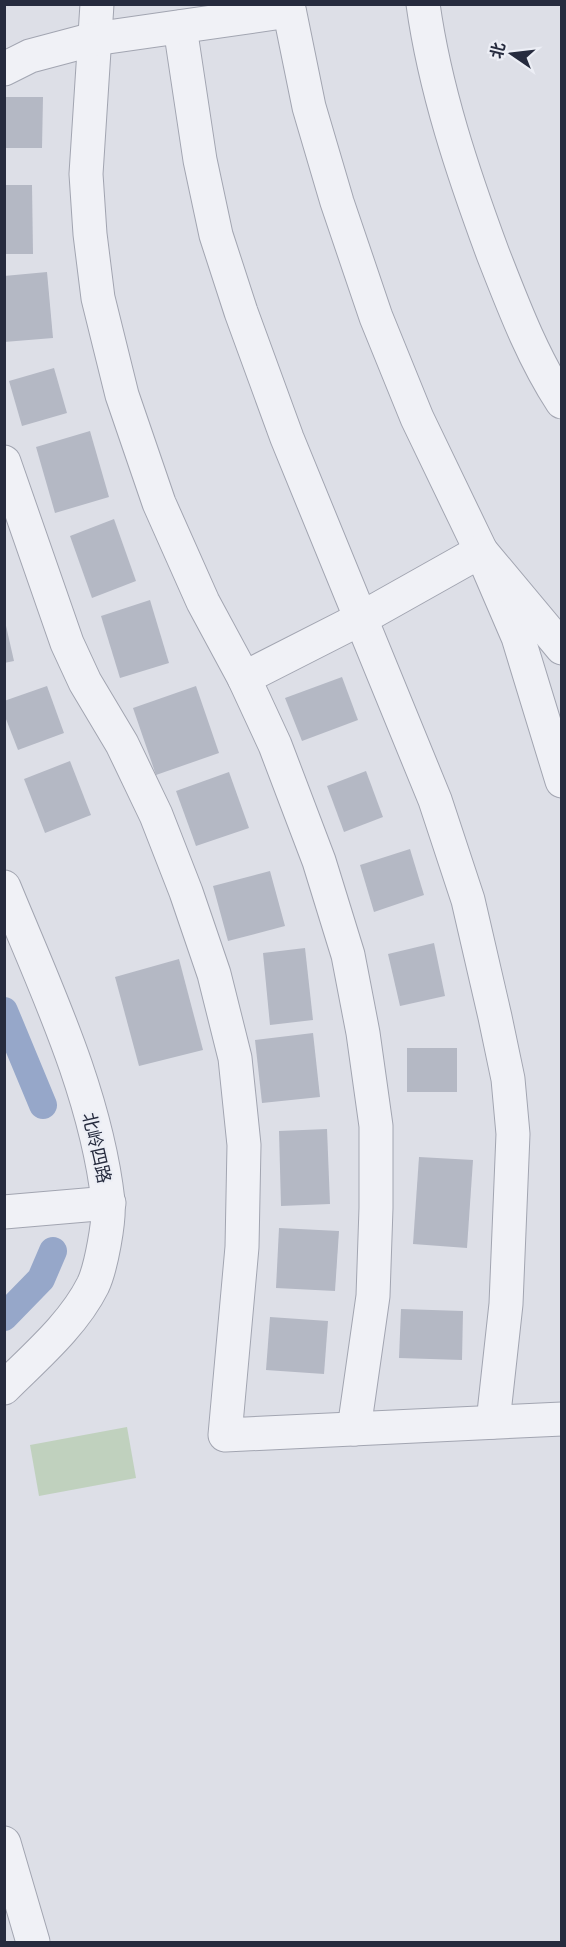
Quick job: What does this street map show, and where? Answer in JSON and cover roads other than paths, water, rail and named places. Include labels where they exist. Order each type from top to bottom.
[{"type":"street","points":[[97,4],[86,174],[98,298],[122,395],[159,503],[203,602],[244,678],[275,746],[319,861],[348,955],[363,1033],[376,1126],[376,1208],[373,1296],[354,1429]]},
{"type":"street","points":[[423,4],[429,46],[451,128],[479,216],[516,314],[561,402]]},
{"type":"street","points":[[4,69],[30,56],[94,39],[288,8],[309,107],[376,317],[417,418],[481,551],[518,637],[561,781]]},
{"type":"street","points":[[180,27],[200,160],[216,235],[241,312],[287,438],[435,800],[468,900],[508,1078],[513,1134],[512,1207],[506,1304],[493,1422]]},
{"type":"street","points":[[4,462],[67,643],[85,682],[122,744],[151,805],[182,881],[214,974],[235,1058],[244,1145],[242,1247],[225,1435],[561,1419]]},
{"type":"street","points":[[244,678],[360,619],[481,551]]},
{"type":"street","points":[[481,551],[561,648]]},
{"type":"street","name":"北岭四路","points":[[4,887],[74,1060],[97,1142],[109,1203],[104,1247],[93,1284],[70,1320],[4,1388]]},
{"type":"street","points":[[4,1212],[109,1203]]},
{"type":"street","points":[[4,1843],[33,1942]]},
{"type":"waterway","points":[[4,1011],[43,1105]]},
{"type":"waterway","points":[[4,1317],[41,1279],[53,1251]]}]
